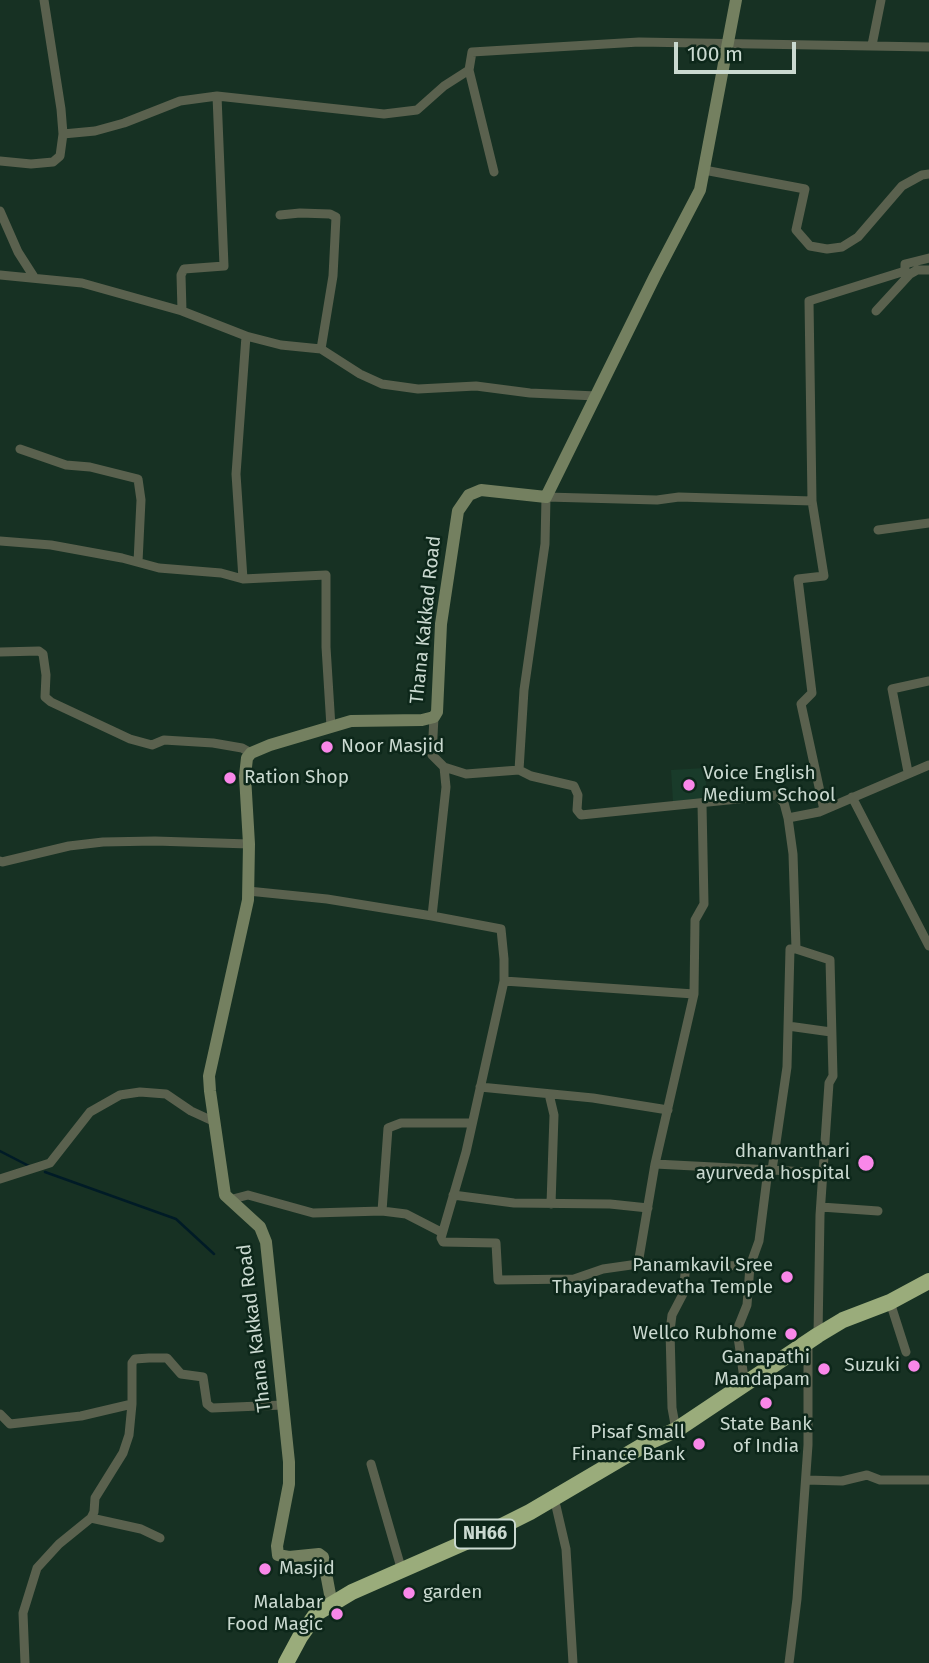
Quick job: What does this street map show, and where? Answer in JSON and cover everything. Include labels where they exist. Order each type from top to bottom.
[{"type":"highway","name":"NH66","points":[[330,1606],[372,1594],[555,1503],[638,1448],[673,1431],[843,1320],[890,1301],[929,1281]]},
{"type":"highway","name":"NH66","points":[[286,1663],[317,1613],[352,1592],[555,1503]]},
{"type":"highway","points":[[292,1663],[330,1606]]},
{"type":"main road","points":[[546,497],[700,190],[736,0]]},
{"type":"main road","name":"Thana Kakkad Road","points":[[251,753],[331,727],[364,720],[422,720],[434,717],[437,712],[441,624],[458,511],[469,495],[481,490],[546,497]]},
{"type":"main road","points":[[229,1200],[222,1188],[209,1076],[248,891],[249,844],[245,776],[246,762],[251,753]]},
{"type":"main road","name":"Thana Kakkad Road","points":[[229,1200],[260,1227],[266,1242],[289,1462],[289,1484],[277,1546],[278,1555],[289,1557],[319,1554],[323,1557],[330,1606]]},
{"type":"street","points":[[0,161],[31,164],[53,162],[60,156],[63,134],[44,0]]},
{"type":"street","points":[[872,45],[881,0]]},
{"type":"street","points":[[494,172],[469,70],[472,52],[628,42],[929,47]]},
{"type":"street","points":[[63,134],[95,131],[124,123],[180,101],[217,96],[384,114],[416,110],[444,86],[469,70]]},
{"type":"street","points":[[182,311],[181,275],[184,269],[224,266],[217,96]]},
{"type":"street","points":[[704,170],[805,189],[796,230],[810,246],[827,249],[842,247],[858,237],[902,186],[922,174],[929,174]]},
{"type":"street","points":[[0,211],[34,278]]},
{"type":"street","points":[[280,215],[330,214],[336,218],[333,276],[321,349]]},
{"type":"street","points":[[824,810],[801,704],[811,693],[798,579],[824,576],[812,501],[809,301],[905,271],[905,264],[929,258]]},
{"type":"street","points":[[876,311],[910,274],[917,270],[929,271]]},
{"type":"street","points":[[0,275],[82,284],[182,311],[246,336],[281,345],[321,349],[360,374],[382,384],[418,389],[476,386],[530,393],[596,396]]},
{"type":"street","points":[[243,579],[236,474],[246,336]]},
{"type":"street","points":[[20,449],[66,465],[90,467],[138,479],[141,500],[138,562]]},
{"type":"street","points":[[519,769],[524,690],[545,544],[546,497],[812,501]]},
{"type":"street","points":[[878,530],[929,523]]},
{"type":"street","points":[[0,541],[51,545],[159,568],[221,573],[243,579],[326,575],[326,648],[331,727]]},
{"type":"street","points":[[0,652],[38,651],[43,654],[46,661],[45,696],[130,739],[152,745],[164,740],[222,744],[242,748],[251,753]]},
{"type":"street","points":[[908,772],[892,689],[929,681]]},
{"type":"street","points":[[434,717],[432,755],[444,767],[466,774],[519,769],[531,776],[573,786],[578,794],[576,810],[581,815],[777,795],[784,803],[793,854],[796,949]]},
{"type":"street","points":[[788,818],[824,810],[929,765]]},
{"type":"street","points":[[432,916],[446,787],[444,767]]},
{"type":"street","points":[[852,797],[929,946]]},
{"type":"street","points":[[638,1264],[655,1164],[694,994],[695,920],[704,904],[702,804]]},
{"type":"street","points":[[0,861],[69,846],[103,842],[249,844]]},
{"type":"street","points":[[248,891],[327,899],[501,929],[504,981],[472,1124],[441,1232],[443,1242],[496,1242],[498,1280],[574,1279],[603,1269],[638,1264],[750,1266]]},
{"type":"street","points":[[745,1385],[737,1330],[747,1305],[750,1266],[759,1241],[787,1067],[790,948],[830,960],[833,1076],[829,1083],[806,1480],[789,1663]]},
{"type":"street","points":[[504,981],[694,994]]},
{"type":"street","points":[[788,1026],[831,1032]]},
{"type":"street","points":[[481,1087],[593,1098],[668,1110]]},
{"type":"street","points":[[0,1179],[50,1163],[90,1112],[120,1095],[140,1092],[166,1094],[191,1111],[215,1122]]},
{"type":"street","points":[[549,1094],[554,1115],[551,1204]]},
{"type":"street","points":[[382,1210],[388,1128],[401,1123],[472,1124]]},
{"type":"street","points":[[655,1164],[823,1173]]},
{"type":"street","points":[[453,1195],[513,1203],[610,1204],[648,1208]]},
{"type":"street","points":[[229,1200],[255,1196],[313,1213],[382,1210],[406,1214],[441,1232]]},
{"type":"street","points":[[821,1208],[878,1211]]},
{"type":"street","points":[[673,1431],[670,1331],[672,1315],[683,1294],[686,1264]]},
{"type":"street","points":[[890,1301],[906,1352]]},
{"type":"street","points":[[24,1663],[23,1614],[37,1568],[59,1544],[90,1518],[94,1512],[95,1498],[123,1453],[132,1404],[133,1361],[163,1357],[181,1374],[203,1377],[208,1404],[212,1408],[283,1405]]},
{"type":"street","points":[[0,1414],[10,1424],[81,1416],[132,1404]]},
{"type":"street","points":[[371,1464],[402,1571]]},
{"type":"street","points":[[806,1480],[842,1481],[867,1475],[880,1480],[929,1480]]},
{"type":"street","points":[[555,1503],[566,1549],[573,1663]]},
{"type":"street","points":[[90,1518],[141,1529],[160,1538]]},
{"type":"shaded area","name":"Voice English Medium School","points":[[705,768],[707,800],[673,802],[671,770]]},
{"type":"waterway","points":[[0,1151],[31,1167]]},
{"type":"waterway","points":[[45,1172],[176,1219],[214,1254]]},
{"type":"place","name":"Noor Masjid","points":[[327,747]]},
{"type":"place","name":"Ration Shop","points":[[230,778]]},
{"type":"place","name":"Voice English Medium School","points":[[689,785]]},
{"type":"place","name":"dhanvanthari ayurveda hospital","points":[[866,1163]]},
{"type":"place","name":"Panamkavil Sree Thayiparadevatha Temple","points":[[787,1277]]},
{"type":"place","name":"Wellco Rubhome","points":[[791,1334]]},
{"type":"place","name":"Suzuki","points":[[914,1366]]},
{"type":"place","name":"Ganapathi Mandapam","points":[[824,1369]]},
{"type":"place","name":"State Bank of India","points":[[766,1403]]},
{"type":"place","name":"Pisaf Small Finance Bank","points":[[699,1444]]},
{"type":"place","name":"Masjid","points":[[265,1569]]},
{"type":"place","name":"garden","points":[[409,1593]]},
{"type":"place","name":"Malabar Food Magic","points":[[337,1614]]}]
